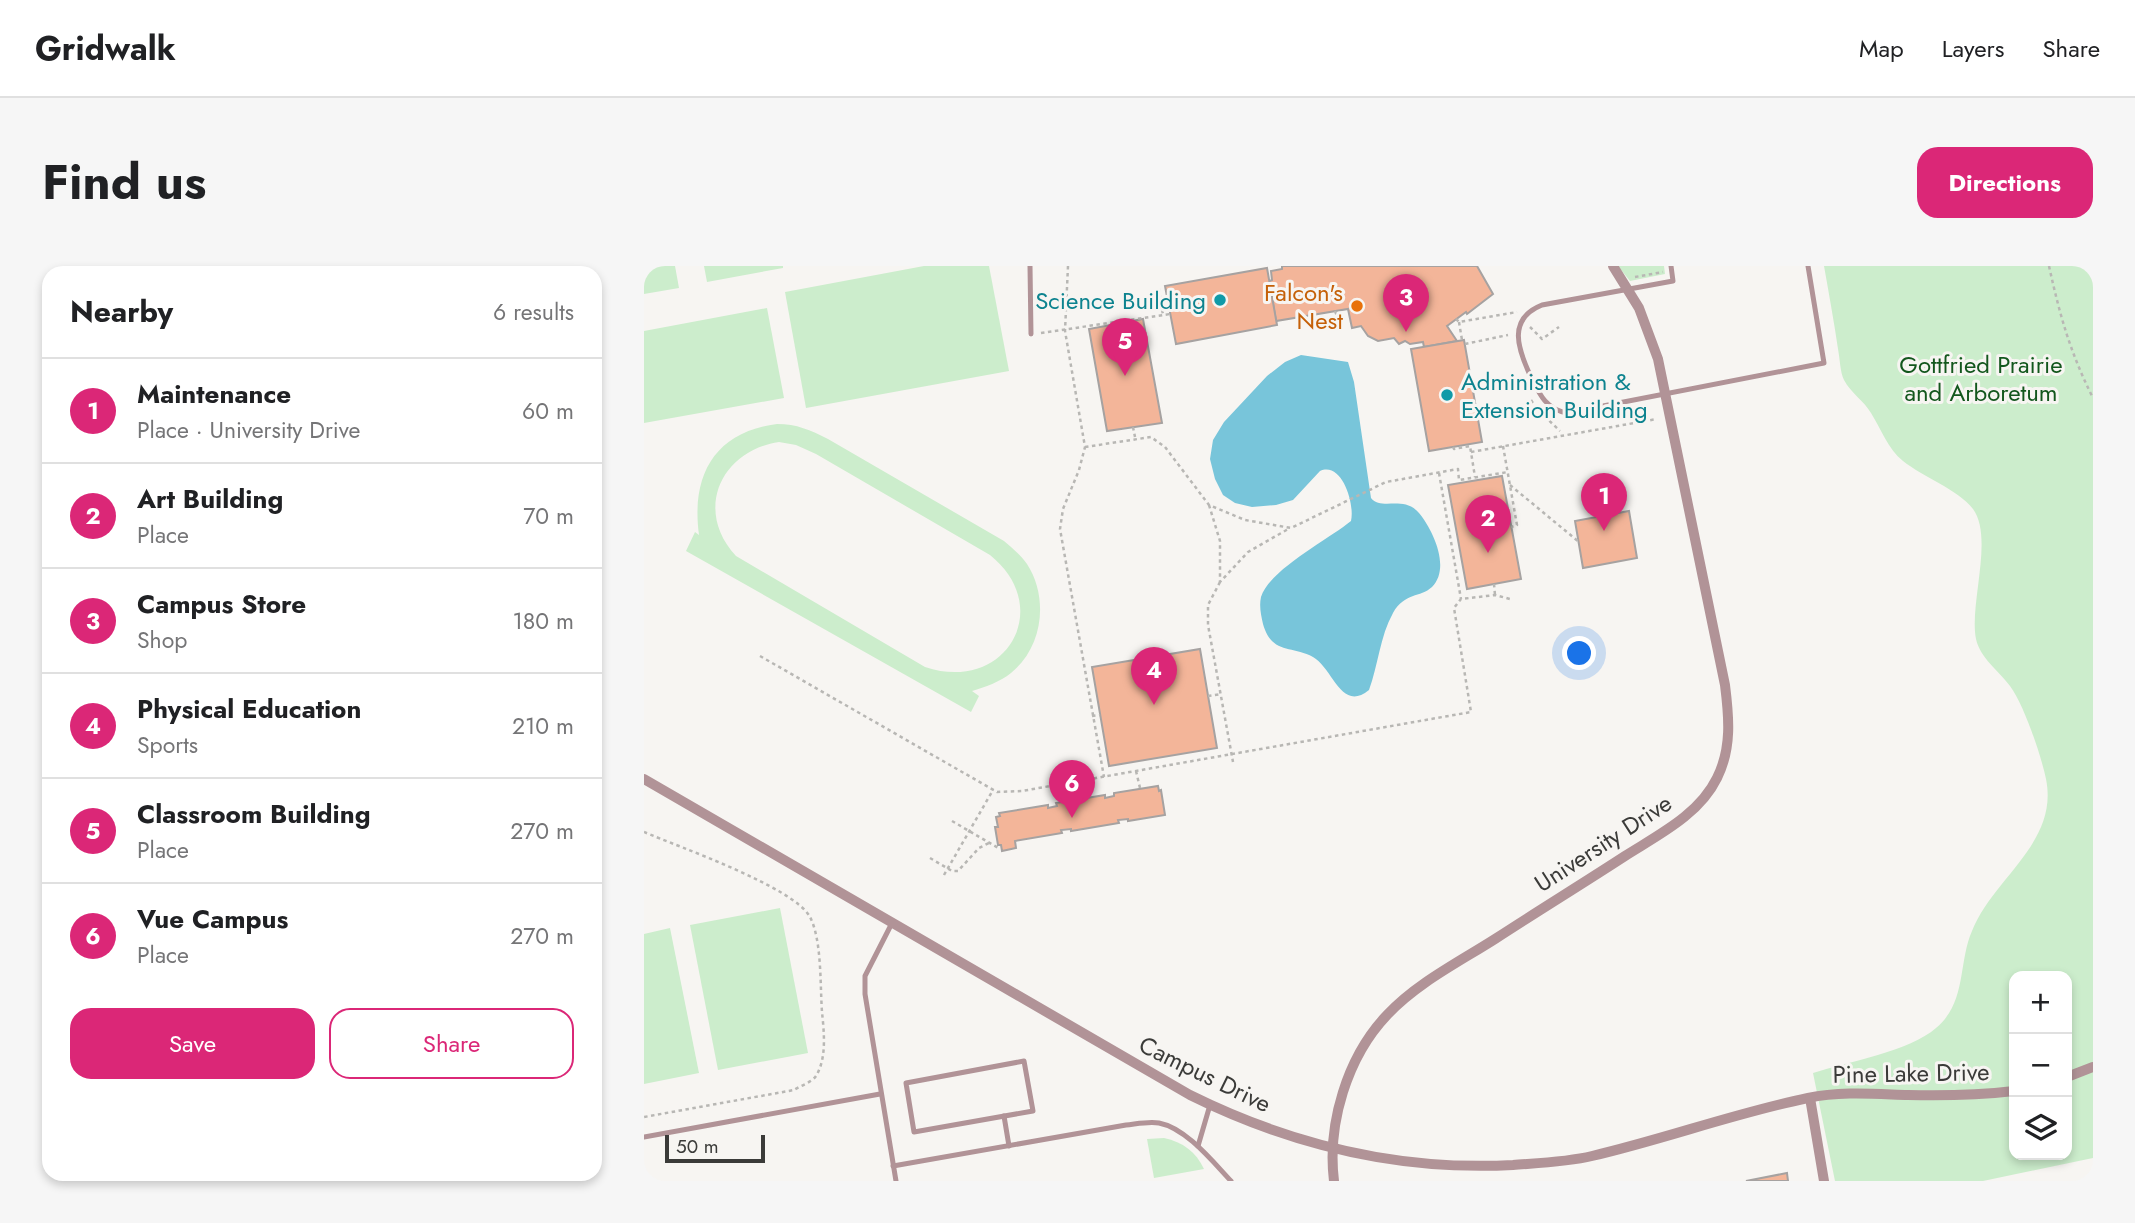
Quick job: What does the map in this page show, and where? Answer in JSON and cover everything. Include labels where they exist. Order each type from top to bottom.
[{"type":"street","name":"University Drive","points":[[1335,1181],[1333,1128],[1353,1068],[1365,1045],[1386,1016],[1426,983],[1671,827],[1702,800],[1717,778],[1727,744],[1727,703],[1665,393],[1647,326],[1626,284],[1613,266]]},
{"type":"street","name":"Campus Drive","points":[[644,779],[1170,1085],[1210,1105],[1272,1130],[1332,1149],[1435,1164],[1490,1166],[1546,1163],[1590,1156],[1810,1098]]},
{"type":"street","points":[[2072,1075],[2093,1067]]},
{"type":"street","name":"Pine Lake Drive","points":[[1810,1098],[1840,1094],[1970,1095],[2009,1091]]},
{"type":"street","points":[[1810,1098],[1824,1181]]},
{"type":"lane","points":[[1030,266],[1031,334]]},
{"type":"lane","points":[[1671,268],[1673,281],[1626,284],[1542,305],[1532,310],[1522,322],[1518,335],[1520,354],[1548,405],[1567,413],[1824,363],[1808,266]]},
{"type":"lane","points":[[892,923],[865,976],[865,994],[896,1181]]},
{"type":"lane","points":[[1024,1061],[1033,1111],[1004,1116],[914,1132],[905,1083],[1024,1061]]},
{"type":"lane","points":[[644,1138],[659,1133],[880,1094]]},
{"type":"lane","points":[[1198,1146],[1210,1105]]},
{"type":"lane","points":[[1004,1116],[1009,1146]]},
{"type":"lane","points":[[893,1166],[1126,1125],[1159,1123],[1198,1146],[1231,1181]]},
{"type":"path","points":[[1068,266],[1065,331],[1085,447],[1063,509],[1060,529],[1104,777]]},
{"type":"path","points":[[2049,266],[2074,360],[2093,398]]},
{"type":"path","points":[[1626,284],[1671,268]]},
{"type":"path","points":[[1158,289],[1163,315]]},
{"type":"path","points":[[1508,341],[1509,334],[1463,342],[1457,321],[1518,310],[1513,317],[1533,329],[1542,339],[1559,327]]},
{"type":"path","points":[[1335,311],[1337,316],[1344,317]]},
{"type":"path","points":[[1031,334],[1065,331],[1170,313]]},
{"type":"path","points":[[1528,393],[1534,405],[1560,431],[1560,436]]},
{"type":"path","points":[[1471,452],[1669,417]]},
{"type":"path","points":[[1133,427],[1135,438]]},
{"type":"path","points":[[1085,447],[1151,437],[1165,447],[1209,505],[1220,541],[1220,582]]},
{"type":"path","points":[[1453,447],[1470,446],[1475,477]]},
{"type":"path","points":[[1503,446],[1517,525],[1511,527]]},
{"type":"path","points":[[1233,762],[1208,625],[1208,605],[1220,582],[1248,552],[1386,482],[1458,470],[1459,480],[1508,471]]},
{"type":"path","points":[[1439,473],[1461,599]]},
{"type":"path","points":[[1510,485],[1579,542]]},
{"type":"path","points":[[1209,505],[1245,520],[1291,528]]},
{"type":"path","points":[[1493,584],[1495,595]]},
{"type":"path","points":[[760,656],[993,790],[1022,791],[1471,712],[1454,614],[1456,604],[1461,599],[1495,595],[1510,599]]},
{"type":"path","points":[[1208,696],[1221,694]]},
{"type":"path","points":[[1092,716],[1100,715]]},
{"type":"path","points":[[1136,771],[1140,788]]},
{"type":"path","points":[[944,875],[993,790]]},
{"type":"path","points":[[952,821],[1000,849]]},
{"type":"path","points":[[644,832],[732,867],[798,902],[810,916],[816,936],[824,1034],[822,1059],[815,1077],[794,1090],[644,1117]]},
{"type":"path","points":[[930,858],[954,872],[960,871],[979,848],[989,844]]},
{"type":"green space","points":[[644,266],[675,266],[679,288],[644,294]]},
{"type":"green space","points":[[704,266],[783,266],[783,268],[707,282]]},
{"type":"green space","points":[[924,266],[989,266],[1009,371],[806,408],[785,292]]},
{"type":"green space","points":[[1618,266],[1664,266],[1665,274],[1630,281]]},
{"type":"green space","name":"Gottfried Prairie and Arboretum","points":[[1824,266],[2093,266],[2093,1158],[1983,1181],[1835,1181],[1813,1073],[1911,1043],[1925,1036],[1946,1018],[1957,994],[1972,931],[1994,894],[2034,841],[2043,822],[2047,802],[2044,769],[2026,717],[2010,686],[1986,658],[1976,639],[1981,554],[1979,521],[1973,509],[1958,495],[1911,467],[1889,445],[1868,409],[1843,377]]},
{"type":"green space","points":[[767,308],[784,398],[644,423],[644,331]]},
{"type":"green space","points":[[784,424],[821,436],[1004,541],[1025,561],[1034,577],[1038,592],[1040,607],[1036,636],[1022,662],[1011,673],[997,682],[972,691],[979,696],[971,712],[686,551],[695,532],[699,535],[699,494],[711,460],[737,436],[755,429]],"holes":[[[779,442],[796,445],[990,555],[1009,576],[1019,599],[1020,621],[1012,641],[998,657],[978,668],[953,672],[925,667],[736,556],[723,539],[717,520],[716,503],[728,470],[741,457],[758,448]]]},
{"type":"green space","points":[[780,908],[808,1053],[718,1070],[690,925]]},
{"type":"green space","points":[[670,928],[699,1073],[644,1084],[644,934]]},
{"type":"green space","points":[[1164,1138],[1188,1149],[1204,1169],[1154,1178],[1147,1139]]},
{"type":"water","points":[[1301,355],[1348,362],[1354,382],[1371,498],[1375,502],[1407,505],[1419,513],[1430,529],[1440,560],[1440,570],[1432,587],[1407,598],[1393,613],[1385,631],[1369,690],[1359,696],[1344,693],[1313,657],[1283,648],[1272,641],[1263,624],[1260,610],[1261,597],[1275,576],[1351,521],[1349,495],[1341,478],[1335,472],[1320,471],[1293,500],[1252,507],[1235,503],[1223,495],[1210,459],[1213,440],[1224,422],[1267,376],[1285,362]]},
{"type":"building","points":[[1282,266],[1477,266],[1493,294],[1447,326],[1457,341],[1424,347],[1423,342],[1410,344],[1405,341],[1399,344],[1394,338],[1378,341],[1368,336],[1361,326],[1352,328],[1348,309],[1276,321],[1269,281],[1272,280],[1271,271],[1282,269]]},
{"type":"building","name":"Science Building","points":[[1267,268],[1277,325],[1176,344],[1165,286]]},
{"type":"building","points":[[1143,319],[1162,423],[1107,431],[1089,329]]},
{"type":"building","name":"Administration & Extension Building","points":[[1464,340],[1482,442],[1429,451],[1411,349]]},
{"type":"building","points":[[1502,476],[1521,579],[1467,589],[1448,485]]},
{"type":"building","points":[[1629,511],[1637,558],[1583,568],[1575,521]]},
{"type":"building","points":[[1200,649],[1217,748],[1109,766],[1092,667]]},
{"type":"building","points":[[1158,786],[1165,815],[1118,820],[1119,823],[1071,831],[1061,830],[1062,833],[1015,841],[1016,848],[1002,851],[1001,845],[998,845],[995,827],[998,827],[996,817],[1000,816],[999,813],[1048,805],[1048,808],[1057,806],[1056,803],[1105,795],[1105,798],[1114,796],[1114,793]]},
{"type":"building","points":[[1787,1173],[1788,1181],[1746,1181]]},
{"type":"place","name":"Science Building","points":[[1220,300]]},
{"type":"place","name":"Falcon's Nest","points":[[1357,306]]},
{"type":"place","name":"Campus Store","points":[[1406,332]]},
{"type":"place","name":"Classroom Building","points":[[1125,376]]},
{"type":"place","name":"Administration & Extension Building","points":[[1447,395]]},
{"type":"place","name":"Maintenance","points":[[1604,531]]},
{"type":"place","name":"Art Building","points":[[1488,553]]},
{"type":"place","name":"Physical Education","points":[[1154,705]]},
{"type":"place","name":"Vue Campus","points":[[1072,818]]}]
